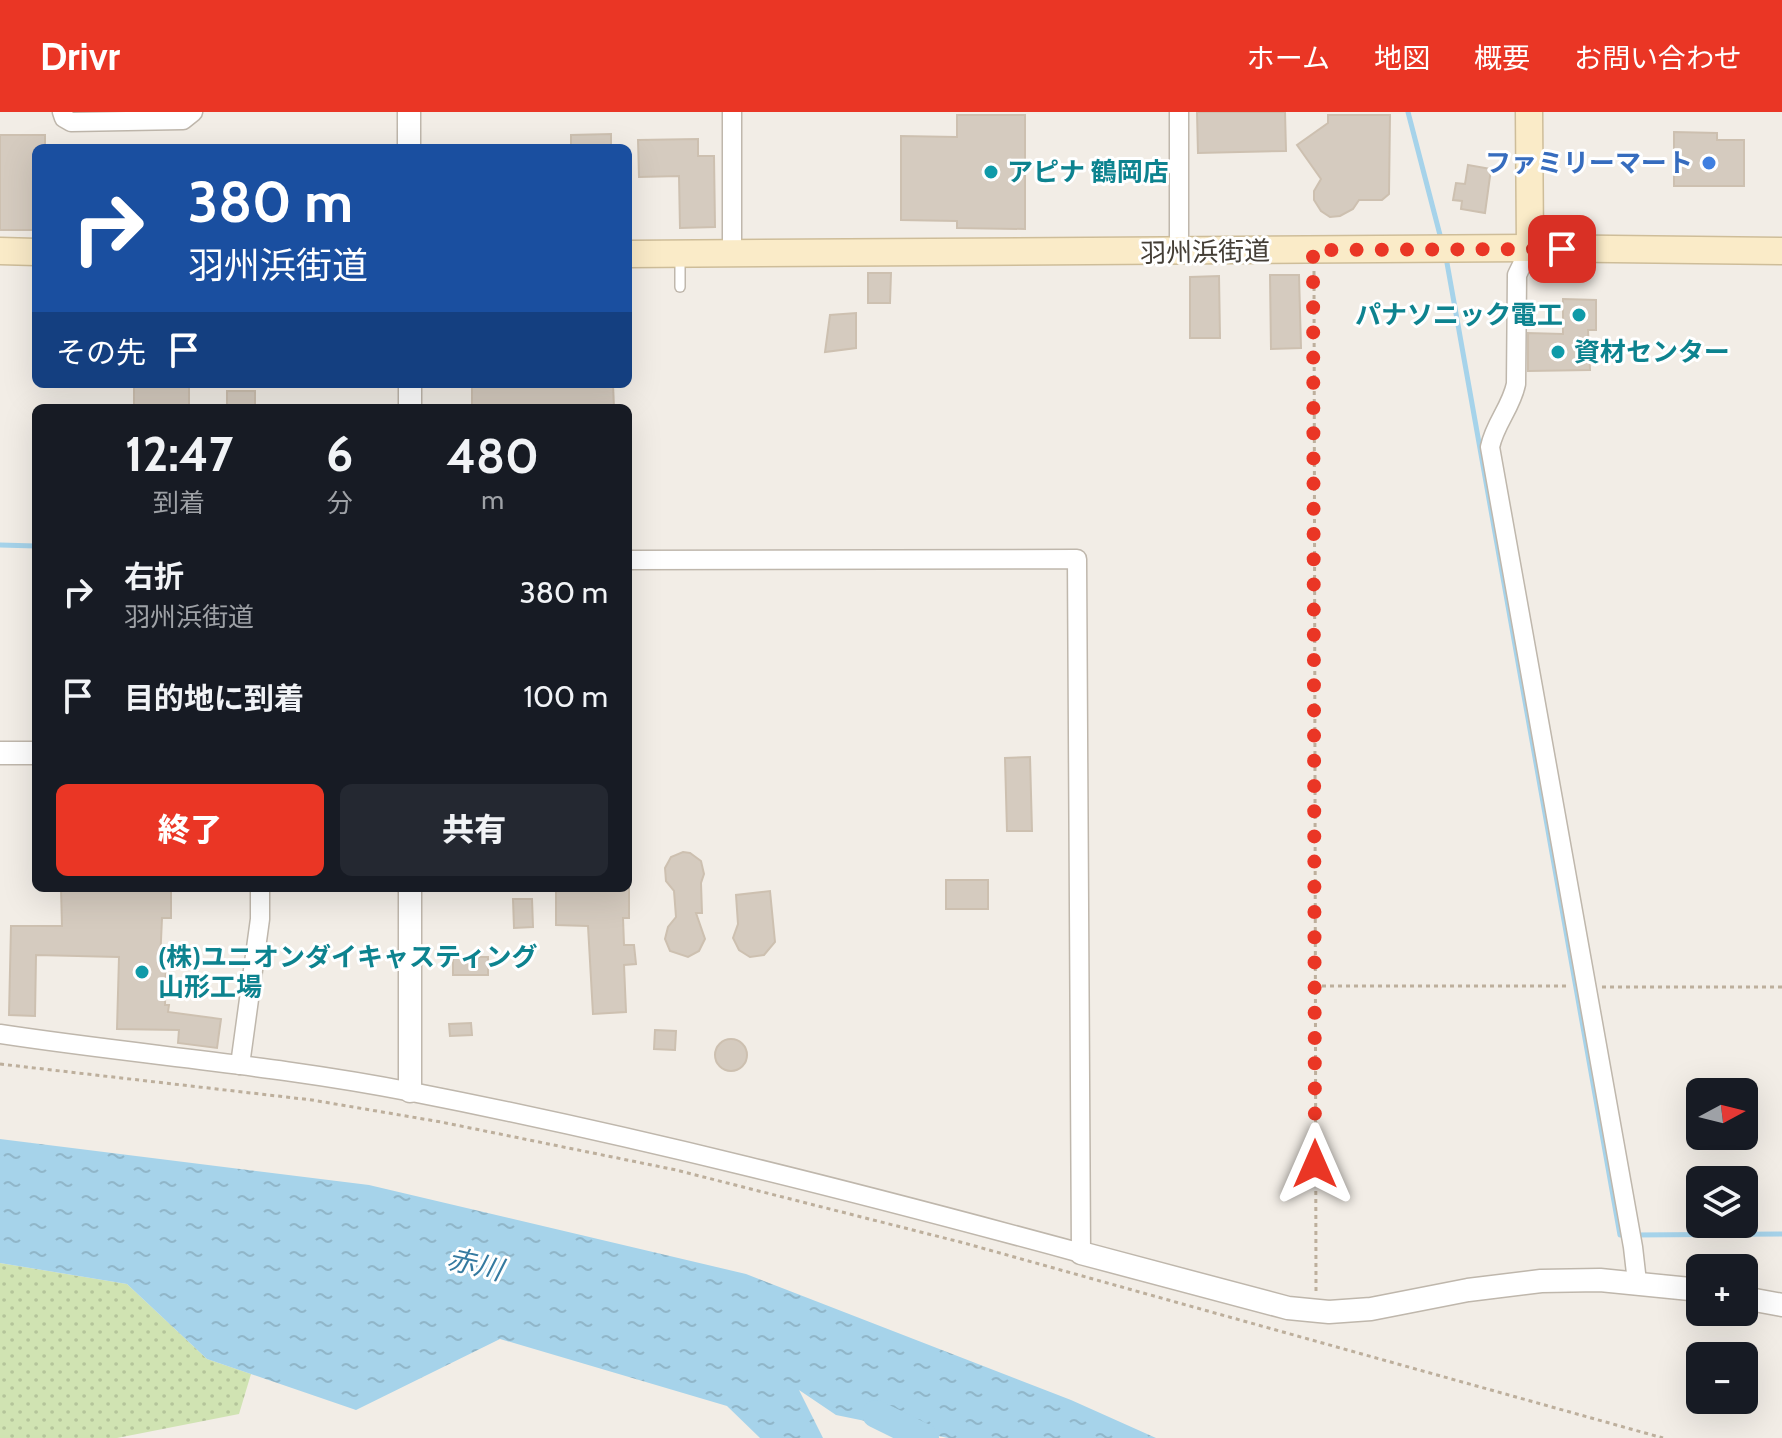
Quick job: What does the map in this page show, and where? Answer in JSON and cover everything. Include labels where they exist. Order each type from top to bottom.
[{"type":"main road","points":[[1529,112],[1530,248]]},
{"type":"main road","name":"羽州浜街道","points":[[632,254],[1530,248],[1782,251]]},
{"type":"main road","points":[[0,251],[32,252]]},
{"type":"street","points":[[62,112],[64,118],[71,122],[183,120],[193,112]]},
{"type":"street","points":[[409,112],[409,144]]},
{"type":"street","points":[[732,112],[732,255]]},
{"type":"street","points":[[1179,112],[1179,252]]},
{"type":"street","points":[[1530,248],[1517,275],[1516,384],[1513,398],[1497,422],[1490,447],[1637,1282]]},
{"type":"street","points":[[632,560],[1077,559],[1081,1253]]},
{"type":"street","points":[[0,753],[32,753]]},
{"type":"street","points":[[240,1065],[260,919],[260,892]]},
{"type":"street","points":[[410,892],[410,1091]]},
{"type":"street","points":[[0,1034],[410,1091],[744,1166],[1288,1308],[1317,1311],[1371,1309],[1468,1290],[1541,1281],[1637,1282],[1686,1288]]},
{"type":"street","points":[[1758,1301],[1782,1305]]},
{"type":"lane","points":[[680,255],[680,287]]},
{"type":"path","points":[[1313,250],[1317,1311]]},
{"type":"path","points":[[1314,986],[1782,987]]},
{"type":"path","points":[[0,1064],[312,1100],[441,1122],[676,1170],[964,1243],[1663,1438]]},
{"type":"green space","points":[[0,1263],[127,1284],[207,1359],[251,1374],[239,1414],[117,1438],[0,1438]]},
{"type":"water","points":[[0,1139],[369,1185],[746,1274],[1071,1400],[1156,1438],[948,1438],[836,1415],[799,1390],[823,1438],[760,1438],[727,1406],[500,1339],[356,1410],[207,1359],[127,1284],[0,1263]]},
{"type":"building","points":[[1197,112],[1285,112],[1286,151],[1198,153]]},
{"type":"building","name":"アピナ 鶴岡店","points":[[957,115],[1025,115],[1025,229],[957,228],[957,221],[901,220],[901,136],[957,137]]},
{"type":"building","points":[[1328,115],[1390,115],[1389,194],[1382,200],[1359,200],[1353,209],[1330,217],[1321,211],[1314,200],[1314,191],[1321,179],[1297,145],[1328,123]]},
{"type":"building","name":"ファミリーマート","points":[[1674,132],[1717,133],[1717,140],[1744,140],[1744,186],[1674,186]]},
{"type":"building","points":[[611,134],[611,144],[571,144],[571,135]]},
{"type":"building","points":[[0,135],[45,135],[45,144],[32,144],[32,230],[0,230]]},
{"type":"building","points":[[698,139],[698,156],[714,156],[715,227],[680,228],[679,176],[639,177],[638,140]]},
{"type":"building","points":[[1468,165],[1491,169],[1485,213],[1461,209],[1462,201],[1453,200],[1456,183],[1465,184]]},
{"type":"building","points":[[868,273],[891,273],[890,303],[868,303]]},
{"type":"building","points":[[1270,275],[1299,275],[1301,348],[1271,349]]},
{"type":"building","points":[[1219,276],[1220,338],[1190,338],[1190,277]]},
{"type":"building","name":"資材センター","points":[[1563,299],[1596,300],[1596,330],[1588,330],[1590,370],[1528,371],[1528,333],[1563,334]]},
{"type":"building","points":[[856,313],[856,348],[825,352],[830,315]]},
{"type":"building","points":[[134,388],[189,388],[189,404],[134,404]]},
{"type":"building","points":[[472,388],[613,388],[614,404],[472,404]]},
{"type":"building","points":[[227,391],[255,391],[255,404],[227,404]]},
{"type":"building","points":[[1030,757],[1032,831],[1007,831],[1005,758]]},
{"type":"building","points":[[683,852],[701,861],[704,874],[701,883],[702,913],[696,913],[705,939],[699,951],[688,957],[670,951],[665,939],[668,927],[676,917],[674,891],[666,881],[665,868],[671,857]]},
{"type":"building","points":[[946,880],[988,880],[988,909],[946,909]]},
{"type":"building","points":[[770,891],[775,942],[764,955],[750,957],[739,950],[733,938],[738,924],[736,895]]},
{"type":"building","name":"(株)ユニオンダイキャスティング 山形工場","points":[[61,892],[171,892],[171,918],[162,918],[160,963],[166,963],[165,1005],[169,1005],[168,1012],[221,1019],[217,1048],[178,1043],[179,1030],[117,1029],[119,957],[36,955],[35,1016],[9,1015],[11,926],[62,926]]},
{"type":"building","points":[[556,892],[629,892],[629,918],[623,918],[624,945],[634,945],[636,964],[624,965],[626,1012],[593,1014],[588,926],[556,925]]},
{"type":"building","points":[[513,899],[532,899],[533,927],[514,928]]},
{"type":"building","points":[[453,957],[488,957],[488,975],[453,975]]},
{"type":"building","points":[[471,1023],[472,1035],[450,1036],[449,1024]]},
{"type":"building","points":[[655,1030],[676,1031],[675,1050],[654,1049]]},
{"type":"building","points":[[731,1039],[743,1043],[747,1055],[743,1067],[731,1071],[719,1067],[715,1055],[719,1043]]},
{"type":"waterway","points":[[1408,112],[1440,235]]},
{"type":"waterway","points":[[1447,263],[1620,1235],[1625,1235]]},
{"type":"waterway","points":[[0,545],[32,546]]},
{"type":"waterway","points":[[1635,1235],[1782,1234]]},
{"type":"waterway","name":"赤川","points":[[876,1414],[925,1438]]},
{"type":"place","name":"ファミリーマート","points":[[1709,163]]},
{"type":"place","name":"アピナ 鶴岡店","points":[[991,172]]},
{"type":"place","name":"パナソニック電工","points":[[1579,315]]},
{"type":"place","name":"資材センター","points":[[1558,352]]},
{"type":"place","name":"(株)ユニオンダイキャスティング 山形工場","points":[[142,972]]},
{"type":"route","points":[[1315,1164],[1313,250],[1562,249]]}]
